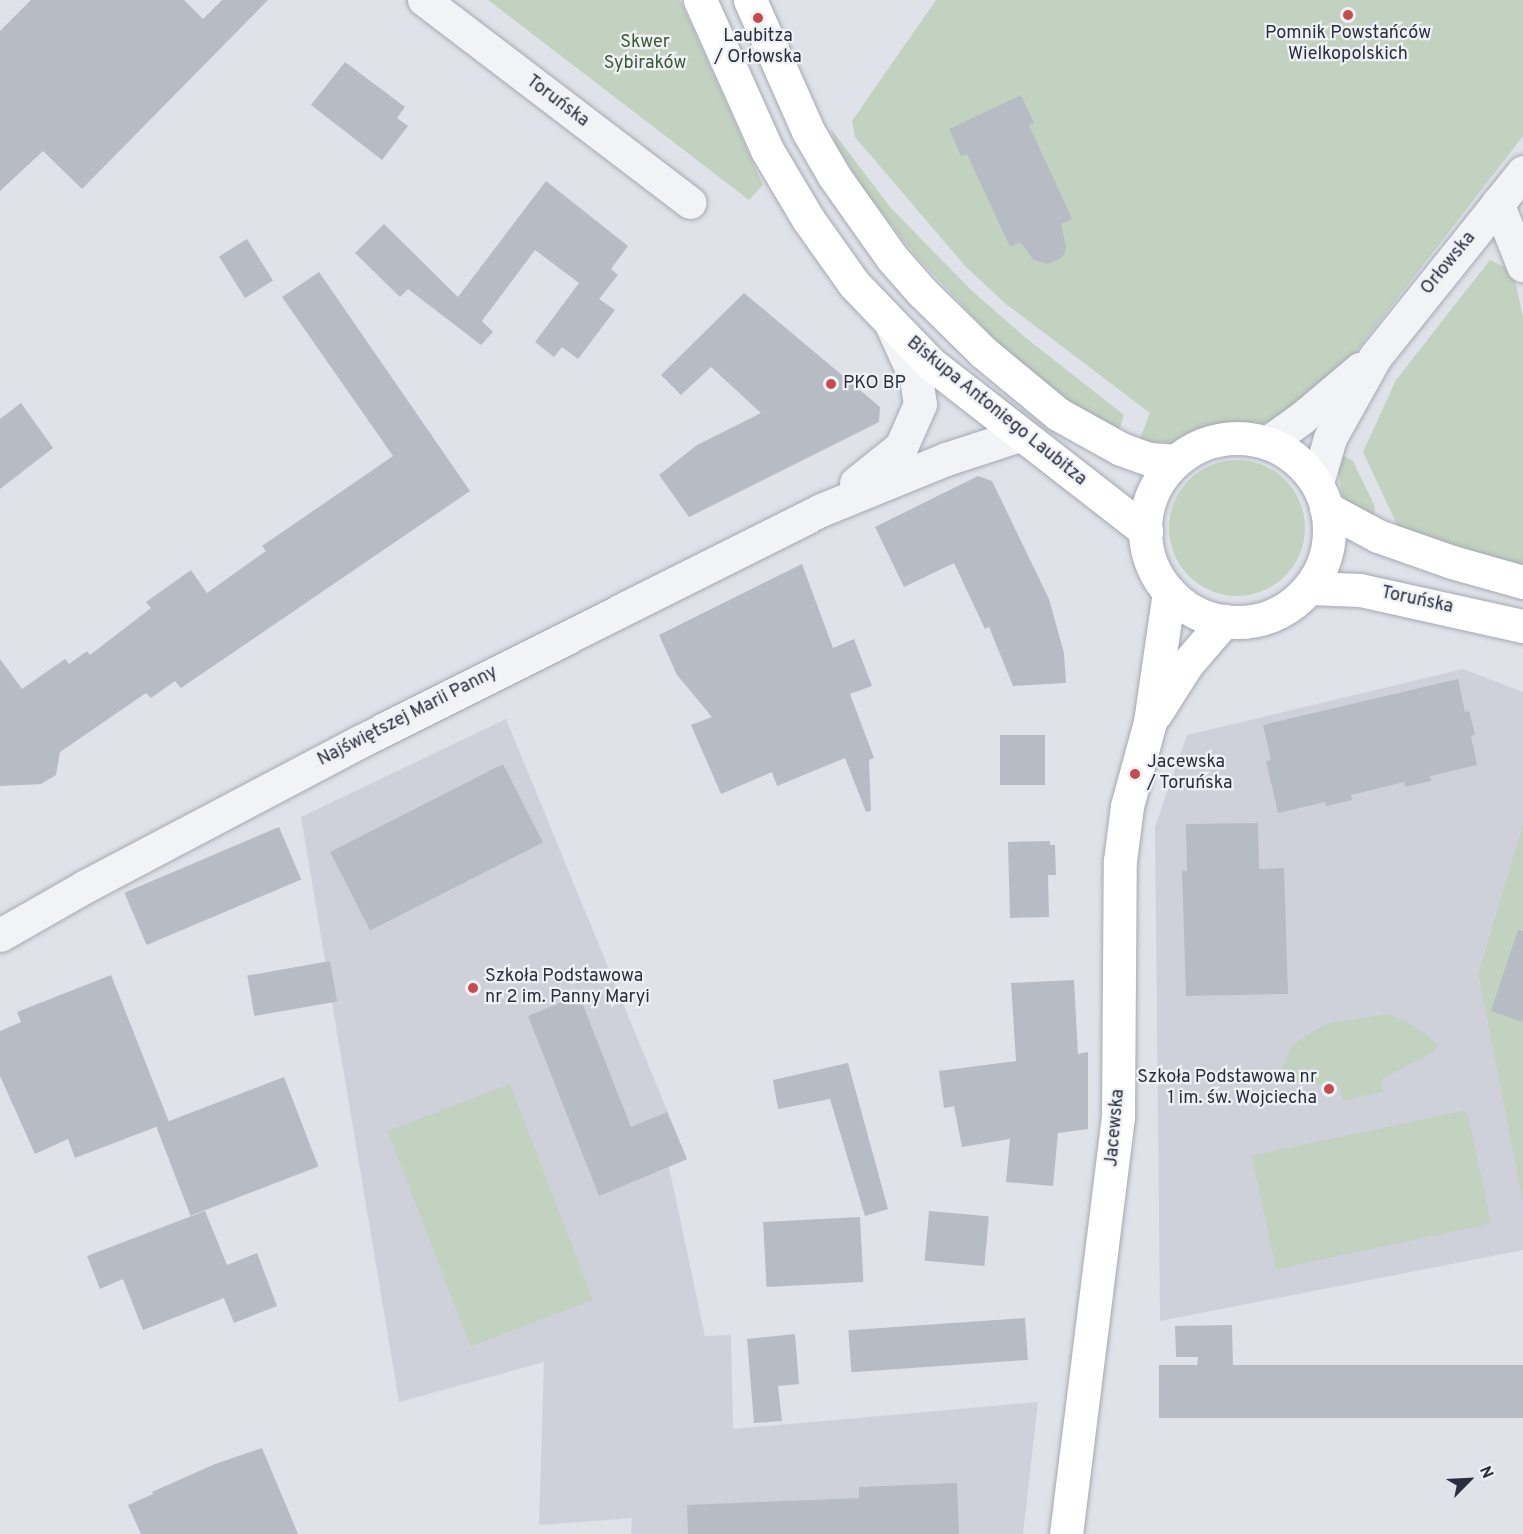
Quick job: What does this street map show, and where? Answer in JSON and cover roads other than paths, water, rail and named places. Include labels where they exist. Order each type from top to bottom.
[{"type":"main road","name":"Biskupa Antoniego Laubitza","points":[[700,0],[766,150],[808,219],[841,265],[892,326],[930,363],[1146,531]]},
{"type":"main road","name":"Biskupa Antoniego Laubitza","points":[[750,0],[808,131],[834,176],[892,258],[922,292],[983,351],[1058,414],[1121,449],[1149,459],[1176,461]]},
{"type":"main road","points":[[1322,495],[1329,541],[1319,573],[1309,588],[1285,609],[1256,620],[1224,621],[1187,607],[1169,592],[1156,574],[1149,553],[1146,531],[1147,511],[1154,491],[1176,461],[1192,450],[1219,440],[1248,438],[1267,442],[1295,458],[1322,495],[1378,536],[1452,562],[1523,582]]},
{"type":"main road","name":"Toruńska","points":[[1309,588],[1360,590],[1523,626]]},
{"type":"main road","name":"Jacewska","points":[[1066,1534],[1118,1117],[1120,861],[1127,806],[1150,722],[1169,592]]},
{"type":"main road","name":"Jacewska","points":[[1150,722],[1187,664],[1224,621]]},
{"type":"street","name":"Toruńska","points":[[424,0],[690,203]]},
{"type":"street","name":"Orłowska","points":[[1322,495],[1329,438],[1375,357],[1523,172]]},
{"type":"street","points":[[1498,203],[1523,266]]},
{"type":"street","name":"Najświętszej Marii Panny","points":[[821,510],[885,462],[901,447],[915,420],[920,404],[916,379],[892,326]]},
{"type":"street","name":"Orłowska","points":[[1267,442],[1303,417],[1375,357]]},
{"type":"street","name":"Najświętszej Marii Panny","points":[[0,935],[84,887],[359,742],[821,510],[946,459],[1020,435]]},
{"type":"place","name":"Pomnik Powstańców Wielkopolskich","points":[[1348,15]]},
{"type":"place","name":"Laubitza / Orłowska","points":[[758,18]]},
{"type":"place","name":"PKO BP","points":[[831,384]]},
{"type":"place","name":"Jacewska / Toruńska","points":[[1135,774]]},
{"type":"place","name":"Szkoła Podstawowa nr 2 im. Panny Maryi","points":[[473,988]]},
{"type":"place","name":"Szkoła Podstawowa nr 1 im. św. Wojciecha","points":[[1329,1089]]},
{"type":"park label","name":"Skwer Sybiraków","points":[[645,54]]}]
